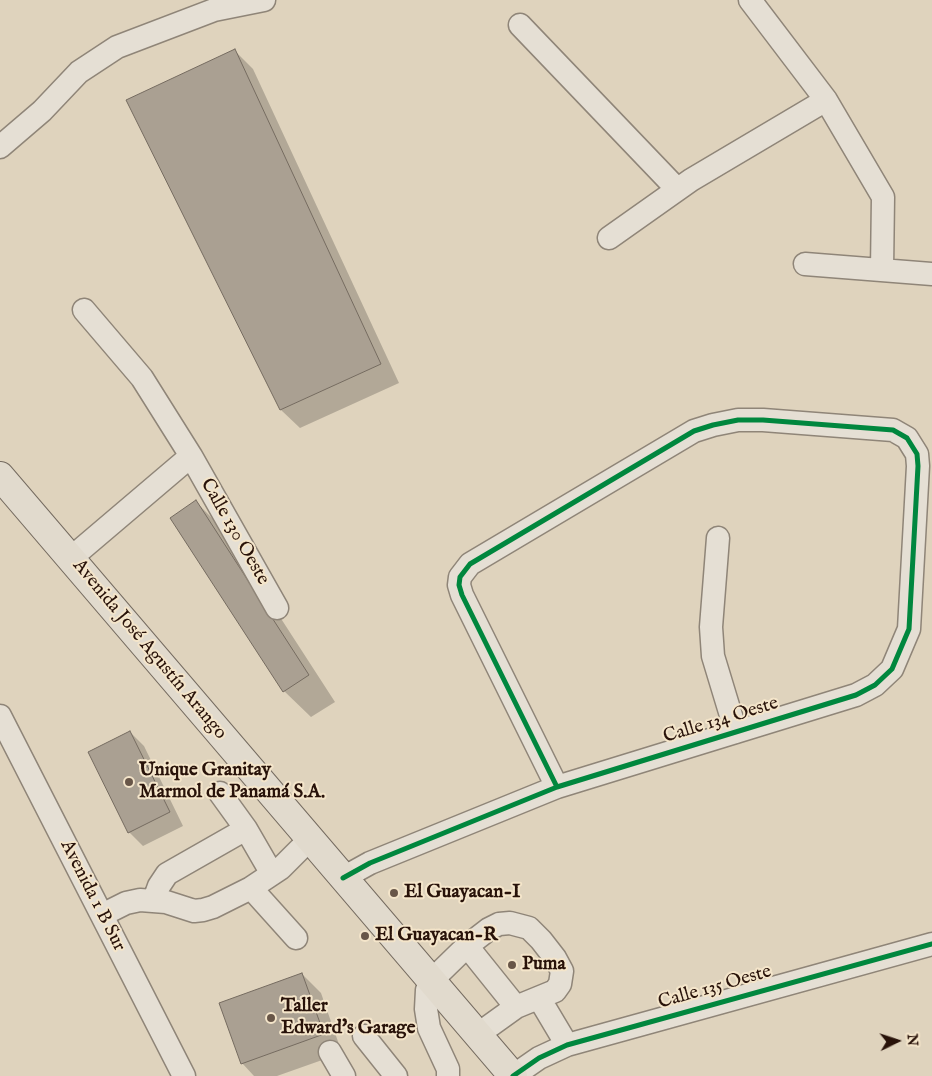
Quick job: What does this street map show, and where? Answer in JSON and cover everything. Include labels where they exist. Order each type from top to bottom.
[{"type":"main road","name":"Avenida José Agustín Arango","points":[[0,476],[309,840],[513,1076]]},
{"type":"street","points":[[0,147],[42,111],[79,72],[117,46],[210,5],[264,0]]},
{"type":"street","points":[[750,0],[826,100],[882,197],[882,270]]},
{"type":"street","points":[[520,25],[677,189]]},
{"type":"street","points":[[609,238],[677,189],[826,100]]},
{"type":"street","points":[[805,264],[932,274]]},
{"type":"street","name":"Calle 130 Oeste","points":[[84,310],[142,378],[191,456],[277,608]]},
{"type":"street","name":"Calle 134 Oeste","points":[[343,878],[370,863],[557,787],[856,695],[875,685],[892,669],[908,629],[918,466],[917,454],[908,438],[893,430],[763,420],[738,420],[713,425],[694,431],[470,564],[460,577],[459,586],[462,595],[557,787]]},
{"type":"street","name":"Calle 130 Oeste","points":[[71,558],[191,456]]},
{"type":"street","points":[[718,538],[711,627],[713,656],[736,732]]},
{"type":"street","name":"Avenida 1 B Sur","points":[[0,716],[184,1076]]},
{"type":"street","points":[[220,793],[246,829],[272,874]]},
{"type":"street","points":[[154,900],[166,874],[246,829]]},
{"type":"street","points":[[102,915],[126,903],[140,900],[166,902],[199,911],[213,907],[251,888],[281,868],[309,840]]},
{"type":"street","points":[[251,888],[296,938]]},
{"type":"street","points":[[448,1076],[448,1069],[428,1028],[427,990],[431,981],[467,946],[489,929],[499,924],[519,924],[529,928],[555,958],[562,972],[562,978],[558,987],[539,998],[516,1007],[477,1035]]},
{"type":"street","name":"Calle 135 Oeste","points":[[513,1076],[539,1058],[567,1045],[932,944]]},
{"type":"street","points":[[467,946],[516,1007]]},
{"type":"street","points":[[539,998],[567,1045]]},
{"type":"street","points":[[364,1036],[396,1076]]},
{"type":"street","points":[[330,1052],[344,1076]]},
{"type":"building","points":[[235,49],[381,364],[280,410],[126,100]]},
{"type":"building","points":[[196,500],[309,675],[283,692],[170,518]]},
{"type":"building","name":"Unique Granitay Marmol de Panamá S.A.","points":[[130,731],[170,812],[128,833],[88,752]]},
{"type":"building","name":"Taller Edward's Garage","points":[[302,973],[324,1034],[241,1064],[219,1003]]},
{"type":"cycle path","points":[[343,878],[370,863],[557,787],[856,695],[875,685],[892,669],[909,629],[918,466],[917,454],[907,438],[893,430],[763,420],[738,420],[713,425],[694,431],[470,564],[460,577],[459,585],[462,595],[557,787]]},
{"type":"cycle path","points":[[513,1076],[539,1058],[567,1045],[932,944]]},
{"type":"place","name":"Unique Granitay Marmol de Panamá S.A.","points":[[129,782]]},
{"type":"place","name":"El Guayacan-I","points":[[394,893]]},
{"type":"place","name":"El Guayacan-R","points":[[365,936]]},
{"type":"place","name":"Puma","points":[[512,965]]},
{"type":"place","name":"Taller Edward's Garage","points":[[271,1018]]}]
